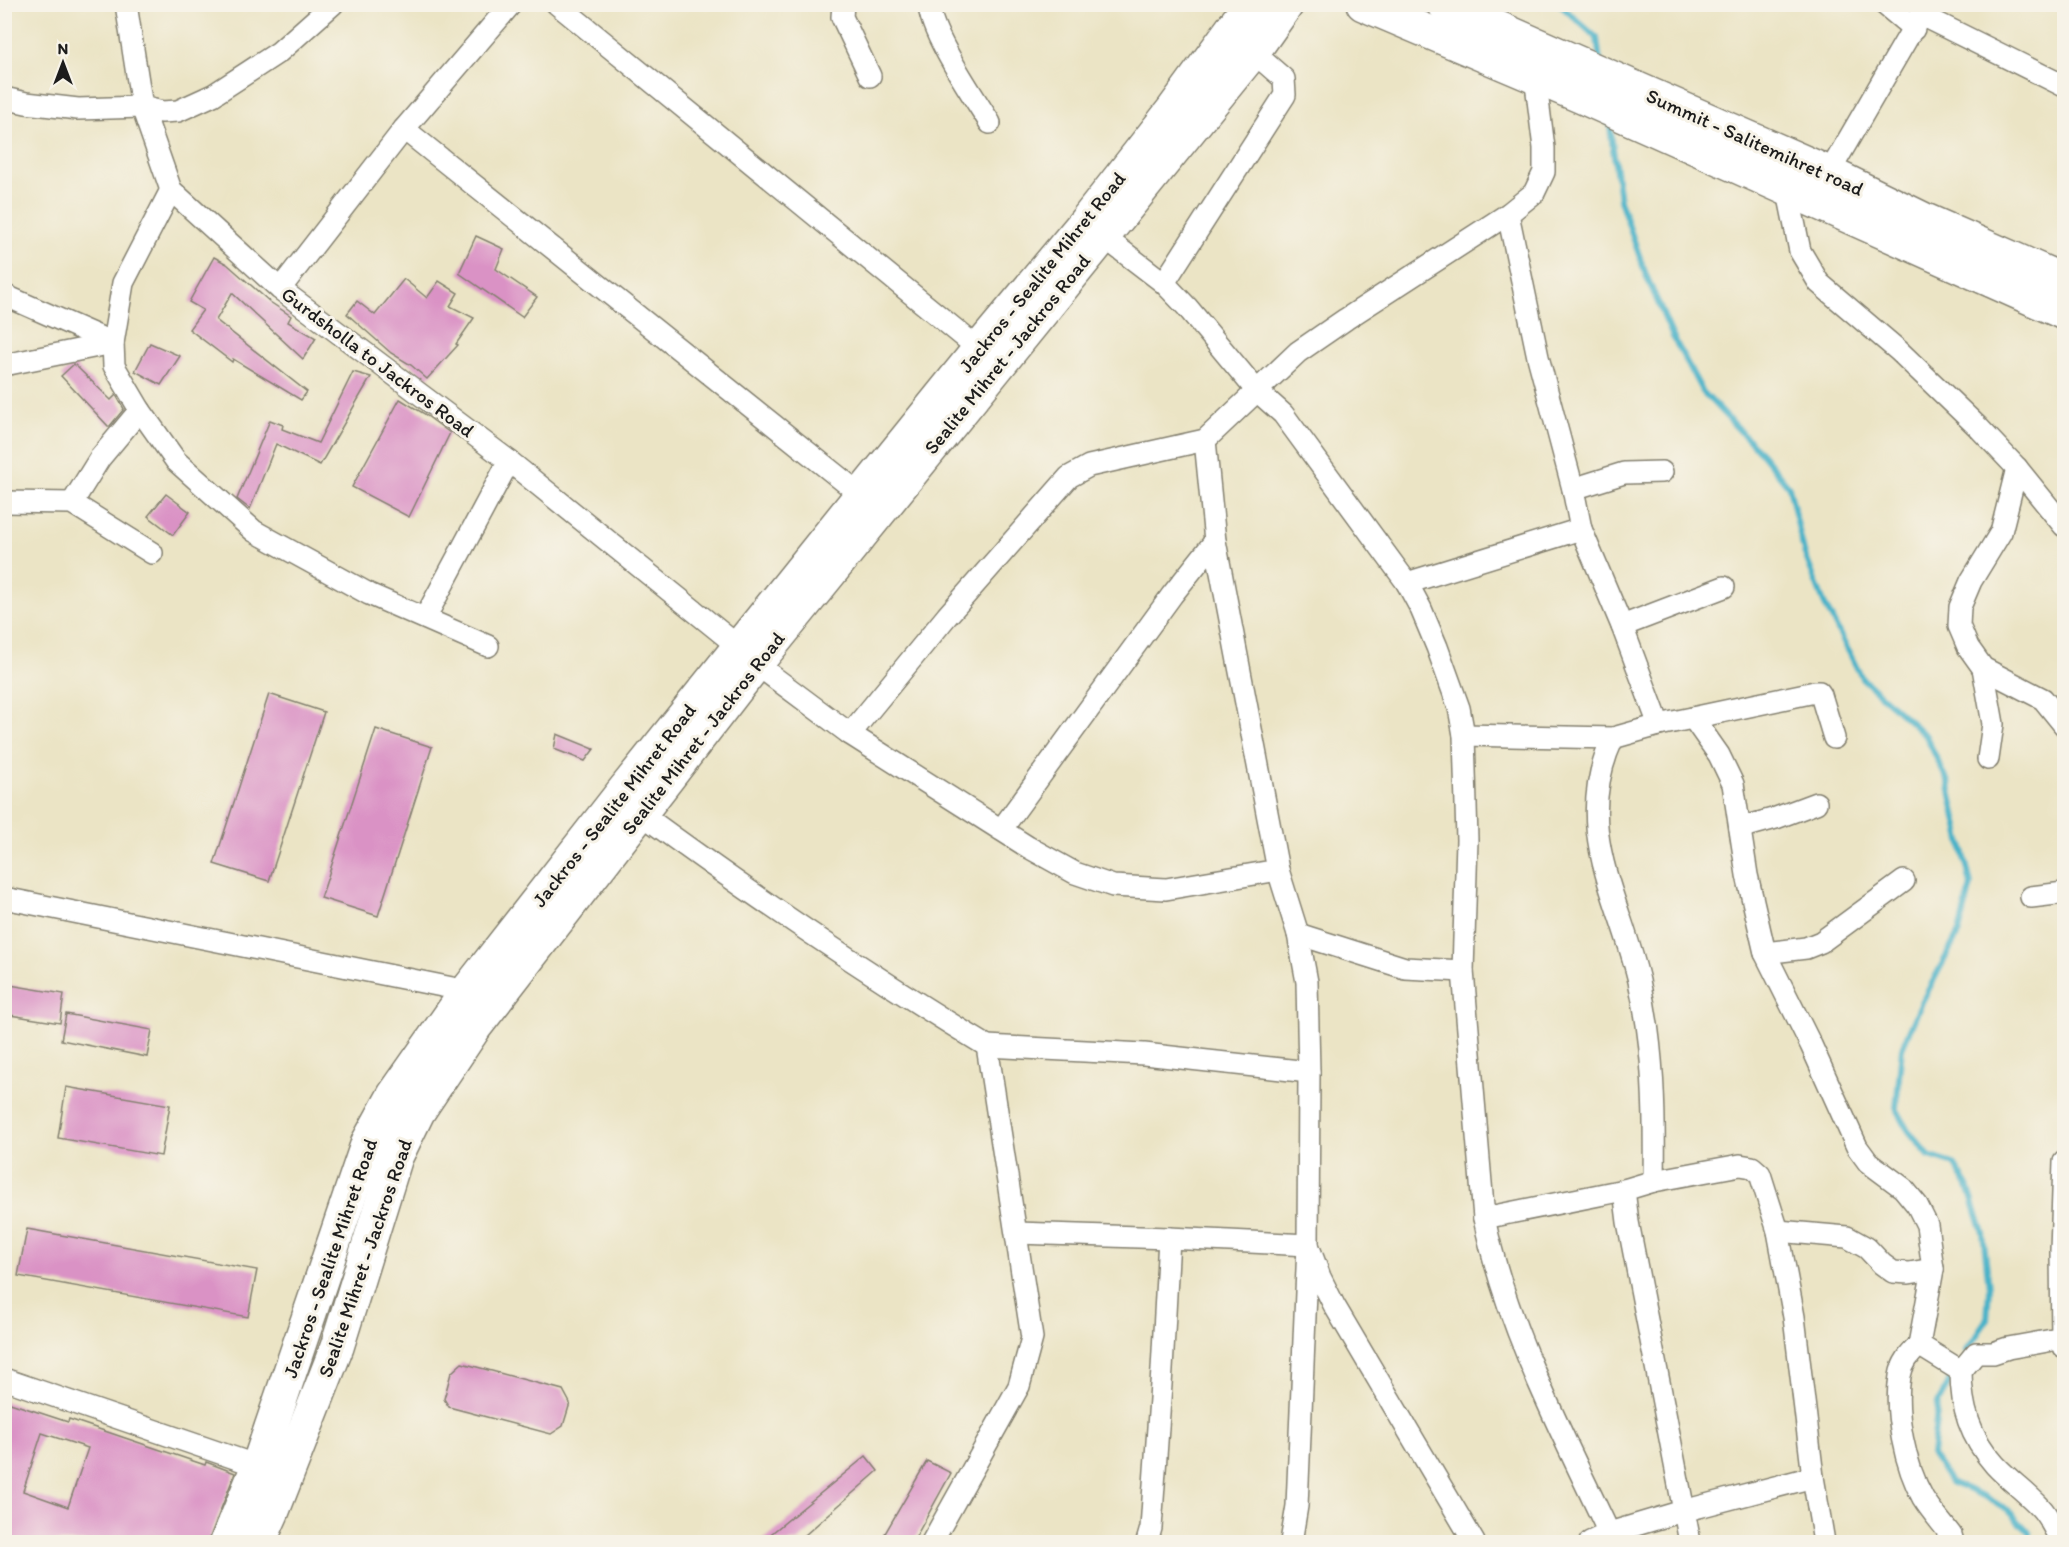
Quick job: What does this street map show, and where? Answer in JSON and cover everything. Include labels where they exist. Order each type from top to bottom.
[{"type":"main road","name":"Jackros - Sealite Mihret Road","points":[[227,1542],[258,1466],[368,1142],[394,1095],[467,991],[621,794],[748,656],[861,495],[1085,222],[1172,111],[1250,4]]},
{"type":"main road","name":"Sealite Mihret - Jackros Road","points":[[259,1542],[337,1347],[396,1157],[418,1112],[475,1027],[640,813],[748,656],[1104,237],[1253,52],[1287,4]]},
{"type":"main road","points":[[1363,4],[1546,65],[1580,96],[1634,104],[1787,187],[1916,231],[2064,313]]},
{"type":"main road","name":"Summit - Salitemihret road","points":[[1444,4],[1546,65],[1634,104],[1829,173],[1916,231],[2064,281]]},
{"type":"main road","points":[[303,1336],[337,1347]]},
{"type":"street","name":"Gurdsholla to Jackros Road","points":[[126,4],[142,107],[171,189],[280,289],[509,461],[748,656],[850,734],[1001,830],[1075,873],[1113,886],[1166,889],[1278,870]]},
{"type":"street","points":[[4,98],[78,109],[142,107],[162,112],[178,111],[213,95],[279,52],[333,4]]},
{"type":"street","points":[[280,289],[404,129],[511,4]]},
{"type":"street","points":[[557,4],[979,349]]},
{"type":"street","points":[[843,4],[842,17],[870,76]]},
{"type":"street","points":[[928,4],[929,15],[948,54],[990,123]]},
{"type":"street","points":[[1884,4],[1921,16],[2064,86]]},
{"type":"street","points":[[1829,173],[1921,16]]},
{"type":"street","points":[[1164,283],[1285,95],[1284,79],[1253,52]]},
{"type":"street","points":[[850,734],[947,616],[1069,477],[1089,466],[1205,440],[1298,352],[1508,214],[1534,193],[1544,172],[1546,65]]},
{"type":"street","points":[[404,129],[861,495]]},
{"type":"street","points":[[1787,187],[1800,251],[1819,283],[1899,351],[2062,515]]},
{"type":"street","points":[[171,189],[123,282],[113,343],[114,366],[140,410],[176,461],[254,531],[369,594],[488,646]]},
{"type":"street","points":[[1508,214],[1538,357],[1573,489],[1581,529],[1622,626],[1659,725]]},
{"type":"street","points":[[1104,237],[1164,283],[1256,390],[1283,414],[1407,584],[1421,609],[1437,647],[1459,708],[1464,735],[1467,840],[1463,971],[1484,1218],[1492,1257],[1536,1379],[1599,1538],[1683,1511],[1813,1477]]},
{"type":"street","points":[[4,295],[113,343]]},
{"type":"street","points":[[4,365],[113,343]]},
{"type":"street","points":[[72,503],[100,458],[140,410]]},
{"type":"street","points":[[1205,440],[1215,542],[1278,870],[1298,934],[1307,982],[1308,1245],[1297,1506],[1291,1542]]},
{"type":"street","points":[[426,618],[509,461]]},
{"type":"street","points":[[1988,759],[1993,724],[1983,668],[1968,647],[1959,626],[1960,607],[1971,581],[2001,532],[2017,468]]},
{"type":"street","points":[[1573,489],[1624,473],[1662,472]]},
{"type":"street","points":[[4,502],[72,503],[152,554]]},
{"type":"street","points":[[1407,584],[1581,529]]},
{"type":"street","points":[[1001,830],[1172,595],[1215,542]]},
{"type":"street","points":[[1622,626],[1724,587]]},
{"type":"street","points":[[1983,668],[2043,699],[2064,725]]},
{"type":"street","points":[[1464,735],[1613,738],[1659,725],[1819,692],[1834,738]]},
{"type":"street","points":[[1694,718],[1719,755],[1733,784],[1747,875],[1765,953],[1811,1045],[1857,1147],[1868,1162],[1903,1188],[1917,1205],[1927,1225],[1933,1269],[1919,1345],[1907,1358],[1900,1375],[1899,1407],[1904,1445],[1923,1498],[1951,1535],[1953,1542]]},
{"type":"street","points":[[1613,738],[1604,757],[1598,781],[1596,825],[1603,869],[1639,981],[1651,1065],[1655,1121],[1654,1181]]},
{"type":"street","points":[[1740,828],[1816,803]]},
{"type":"street","points":[[640,813],[733,881],[987,1046],[1144,1054],[1309,1072]]},
{"type":"street","points":[[1765,953],[1806,948],[1821,942],[1904,881]]},
{"type":"street","points":[[2031,897],[2064,893]]},
{"type":"street","points":[[4,898],[467,991]]},
{"type":"street","points":[[1298,934],[1405,968],[1463,971]]},
{"type":"street","points":[[932,1542],[1019,1386],[1032,1338],[987,1046]]},
{"type":"street","points":[[2062,1542],[2042,1508],[1995,1465],[1978,1444],[1962,1402],[1961,1371],[1976,1353],[1993,1353],[2008,1348],[2064,1341],[2061,1251],[2064,1162]]},
{"type":"street","points":[[1484,1218],[1740,1165],[1752,1167],[1760,1174],[1778,1231],[1794,1317],[1813,1477],[1824,1542]]},
{"type":"street","points":[[1624,1190],[1630,1234],[1690,1542]]},
{"type":"street","points":[[1778,1231],[1847,1237],[1867,1248],[1893,1272],[1909,1273],[1933,1269]]},
{"type":"street","points":[[1017,1233],[1308,1245]]},
{"type":"street","points":[[1147,1542],[1151,1528],[1169,1238]]},
{"type":"street","points":[[1308,1245],[1334,1305],[1474,1542]]},
{"type":"street","points":[[1919,1345],[1961,1371]]},
{"type":"street","points":[[4,1379],[258,1466]]},
{"type":"building","points":[[476,236],[504,249],[496,269],[537,297],[522,317],[459,273]]},
{"type":"building","points":[[214,257],[227,264],[270,302],[291,316],[288,322],[316,338],[303,359],[232,293],[216,320],[307,392],[301,400],[233,359],[232,362],[189,329],[203,310],[189,302]]},
{"type":"building","points":[[404,279],[427,298],[439,281],[458,293],[450,306],[474,318],[456,344],[458,345],[427,379],[411,365],[391,353],[347,314],[357,301],[375,315]]},
{"type":"building","points":[[150,343],[180,356],[161,385],[135,371]]},
{"type":"building","points":[[74,364],[111,400],[116,395],[124,409],[109,427],[61,376]]},
{"type":"building","points":[[353,372],[371,377],[320,465],[276,444],[250,509],[237,499],[270,420],[283,425],[282,429],[318,443]]},
{"type":"building","points":[[400,399],[450,433],[409,517],[352,487]]},
{"type":"building","points":[[166,494],[190,512],[173,535],[148,516]]},
{"type":"building","points":[[269,694],[324,712],[269,881],[214,864]]},
{"type":"building","points":[[376,729],[432,747],[378,916],[321,898]]},
{"type":"building","points":[[557,734],[594,749],[585,761],[554,749]]},
{"type":"building","points":[[4,984],[64,994],[60,1023],[4,1014]]},
{"type":"building","points":[[66,1014],[152,1030],[147,1057],[61,1040]]},
{"type":"building","points":[[66,1087],[170,1105],[161,1156],[58,1138]]},
{"type":"building","points":[[27,1229],[257,1270],[248,1317],[18,1276]]},
{"type":"building","points":[[462,1363],[563,1390],[570,1403],[563,1426],[551,1434],[449,1407],[444,1399],[451,1373]]},
{"type":"building","points":[[4,1401],[68,1422],[69,1419],[235,1473],[208,1542],[4,1542]],"holes":[[[42,1433],[88,1448],[68,1507],[23,1491]]]},
{"type":"building","points":[[866,1456],[878,1471],[797,1542],[761,1542]]},
{"type":"building","points":[[927,1461],[951,1473],[913,1542],[880,1542]]},
{"type":"waterway","points":[[1559,4],[1597,38],[1600,62]]},
{"type":"waterway","points":[[1609,119],[1620,200],[1646,275],[1672,335],[1702,391],[1762,454],[1789,487],[1804,552],[1824,603],[1862,678],[1926,736],[1948,782],[1971,885],[1959,932],[1922,1002],[1902,1048],[1896,1108],[1908,1130],[1929,1156],[1954,1164],[1968,1186],[1983,1233],[1989,1288],[1987,1320],[1966,1351]]},
{"type":"waterway","points":[[1954,1374],[1938,1403],[1932,1455],[1950,1482],[1986,1497],[2009,1511],[2030,1533],[2030,1542]]}]
